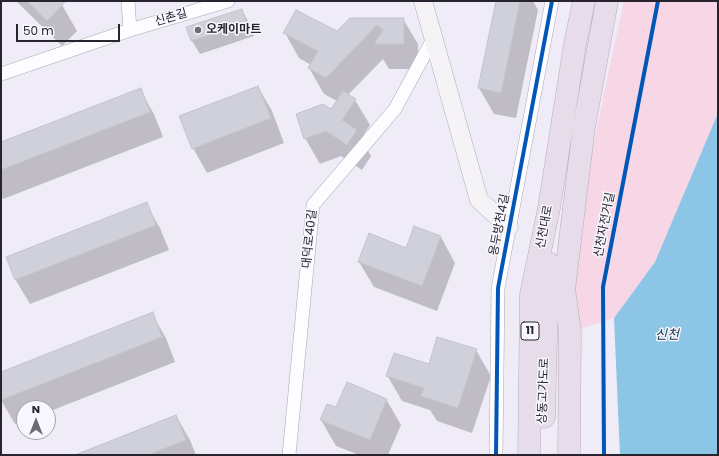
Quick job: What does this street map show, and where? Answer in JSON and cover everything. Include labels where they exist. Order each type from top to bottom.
[{"type":"highway","points":[[531,294],[546,144],[573,1]]},
{"type":"highway","name":"신천대로","points":[[529,455],[531,294],[549,208],[575,44],[584,1]]},
{"type":"highway","name":"신천대로","points":[[569,455],[570,332],[564,289],[584,127],[607,1]]},
{"type":"highway","points":[[600,35],[613,1]]},
{"type":"highway","points":[[546,144],[575,44]]},
{"type":"highway","name":"상동고가도로","points":[[543,455],[549,208]]},
{"type":"highway","name":"상동고가도로","points":[[555,455],[556,361],[564,289]]},
{"type":"street","points":[[128,1],[130,30]]},
{"type":"street","name":"신촌길","points":[[1,74],[130,30],[228,1]]},
{"type":"street","points":[[423,1],[479,200],[510,227]]},
{"type":"street","name":"용두방천4길","points":[[496,455],[498,288],[552,1]]},
{"type":"street","name":"대덕로40길","points":[[289,455],[312,205],[396,109],[434,39]]},
{"type":"shaded area","points":[[624,1],[718,1],[718,113],[655,262],[614,318],[570,332],[564,289]]},
{"type":"water","name":"신천","points":[[718,113],[718,455],[620,455],[614,318],[655,262]]},
{"type":"building","points":[[27,1],[66,1],[47,21]]},
{"type":"building","points":[[496,1],[520,1],[501,93],[478,88]]},
{"type":"building","points":[[242,9],[247,23],[191,41],[186,27]]},
{"type":"building","points":[[296,10],[337,31],[350,18],[404,18],[404,44],[374,44],[383,30],[377,25],[326,78],[308,68],[318,51],[283,33]]},
{"type":"building","points":[[258,86],[271,118],[192,149],[179,116]]},
{"type":"building","points":[[141,88],[150,112],[1,170],[1,142]]},
{"type":"building","points":[[343,91],[356,99],[342,120],[357,130],[347,145],[326,131],[304,139],[296,114],[323,104],[331,109]]},
{"type":"building","points":[[147,202],[156,225],[15,280],[6,257]]},
{"type":"building","points":[[414,226],[441,236],[422,286],[358,262],[369,233],[406,248]]},
{"type":"building","points":[[153,312],[162,337],[1,400],[1,372]]},
{"type":"building","points":[[437,337],[477,349],[458,408],[421,396],[424,388],[386,376],[394,353],[429,364]]},
{"type":"building","points":[[347,382],[387,399],[370,440],[320,420],[327,404],[336,407]]},
{"type":"building","points":[[176,415],[186,440],[148,455],[75,455]]},
{"type":"cycle path","points":[[496,455],[498,288],[552,1]]},
{"type":"cycle path","name":"신천자전거길","points":[[604,455],[603,287],[658,1]]},
{"type":"place","name":"오케이마트","points":[[198,30]]}]
